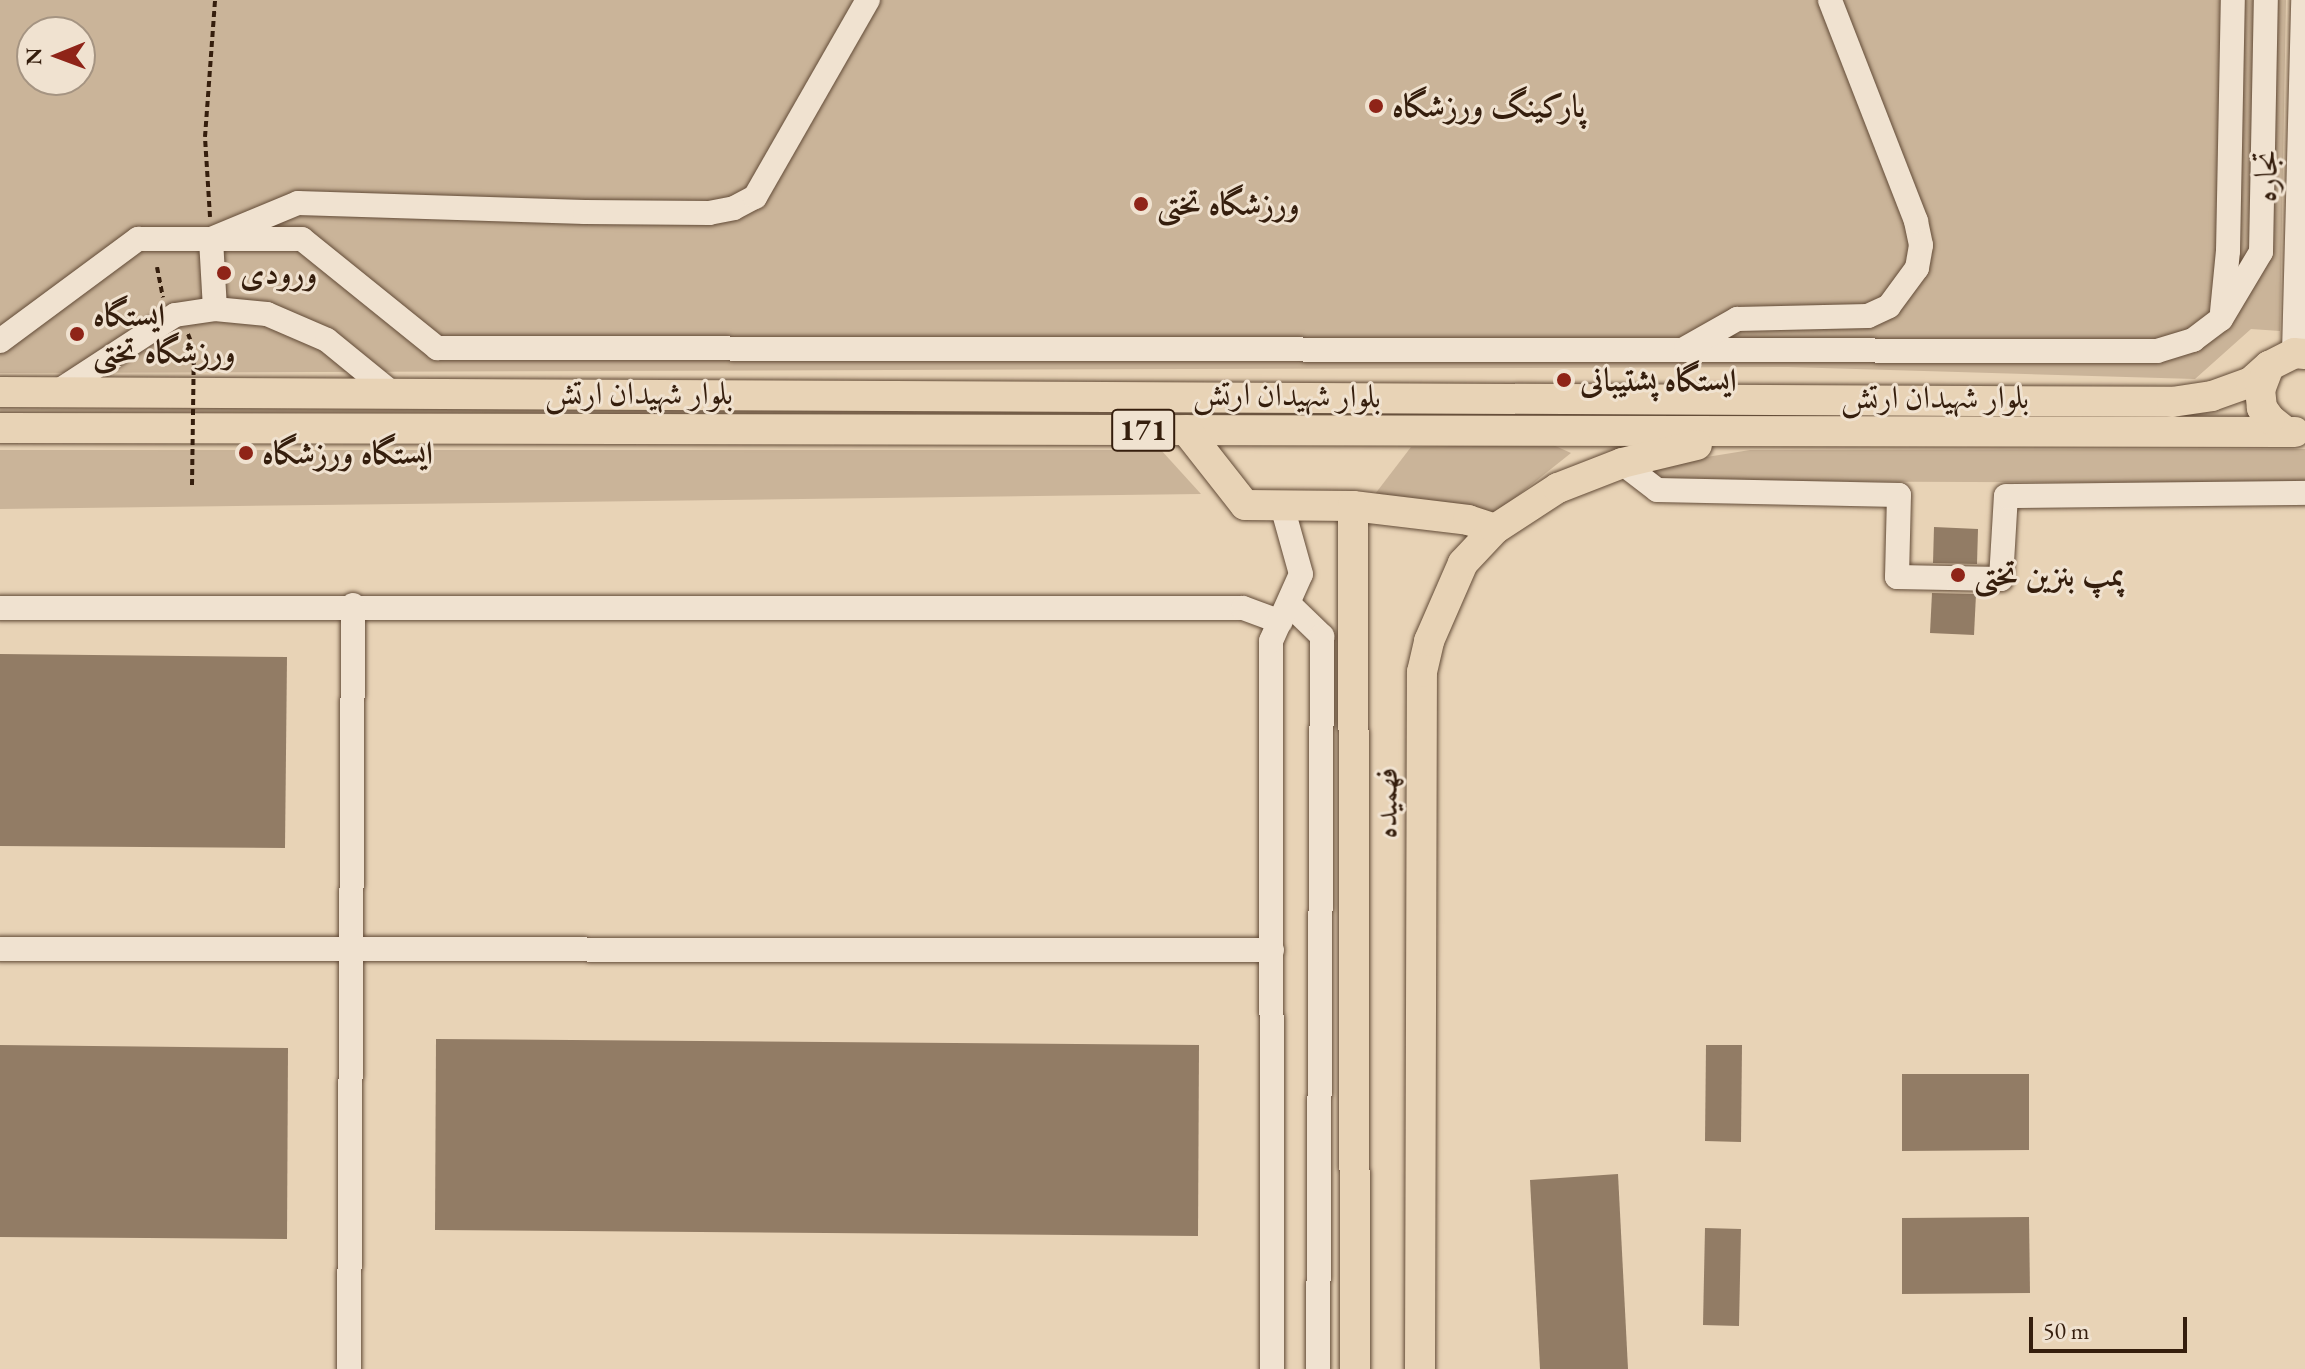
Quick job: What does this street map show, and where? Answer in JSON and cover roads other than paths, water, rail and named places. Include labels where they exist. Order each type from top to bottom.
[{"type":"main road","name":"بلوار شهیدان ارتش","points":[[0,392],[2172,402],[2225,392],[2251,382],[2289,358]]},
{"type":"main road","points":[[2289,358],[2260,390],[2262,408],[2295,432]]},
{"type":"main road","name":"بلوار شهیدان ارتش","points":[[0,428],[2295,432]]},
{"type":"main road","points":[[1186,430],[1245,505],[1353,506],[1468,520],[1495,529]]},
{"type":"main road","name":"فهمیده","points":[[1420,1369],[1422,672],[1444,601],[1463,563],[1495,529],[1558,488],[1622,463],[1747,433]]},
{"type":"main road","name":"فهمیده","points":[[1353,506],[1355,1369]]},
{"type":"street","points":[[211,239],[298,203],[678,213],[734,208],[755,197],[868,0]]},
{"type":"street","points":[[1683,350],[1737,319],[1868,316],[1898,298],[1917,268],[1921,245],[1916,221],[1830,0]]},
{"type":"street","points":[[2221,319],[2228,251],[2233,0]]},
{"type":"street","points":[[0,341],[138,239],[302,239],[437,348],[2157,351],[2193,340],[2221,319],[2261,252],[2266,0]]},
{"type":"street","name":"تجاره","points":[[2289,358],[2303,0]]},
{"type":"street","points":[[211,239],[215,309]]},
{"type":"street","points":[[57,392],[175,315],[215,309],[267,314],[327,340],[392,393]]},
{"type":"street","points":[[1622,463],[1657,490],[1899,495],[1897,577],[2001,579],[2006,496],[2305,493]]},
{"type":"street","points":[[1272,1369],[1271,641],[1301,574],[1282,506]]},
{"type":"street","points":[[349,1369],[353,605]]},
{"type":"street","points":[[0,608],[353,605],[1243,608],[1285,614],[1322,636],[1318,1369]]},
{"type":"street","points":[[0,949],[1272,950]]},
{"type":"place","name":"پارکینگ ورزشگاه","points":[[1376,106]]},
{"type":"place","name":"ورزشگاه تختی","points":[[1141,204]]},
{"type":"place","name":"ورودی","points":[[224,273]]},
{"type":"place","name":"ایستگاه ورزشگاه تختی","points":[[77,334]]},
{"type":"place","name":"ایستگاه پشتیبانی","points":[[1564,380]]},
{"type":"place","name":"ایستگاه ورزشگاه","points":[[246,453]]},
{"type":"place","name":"پمپ بنزین تختی","points":[[1958,575]]}]
